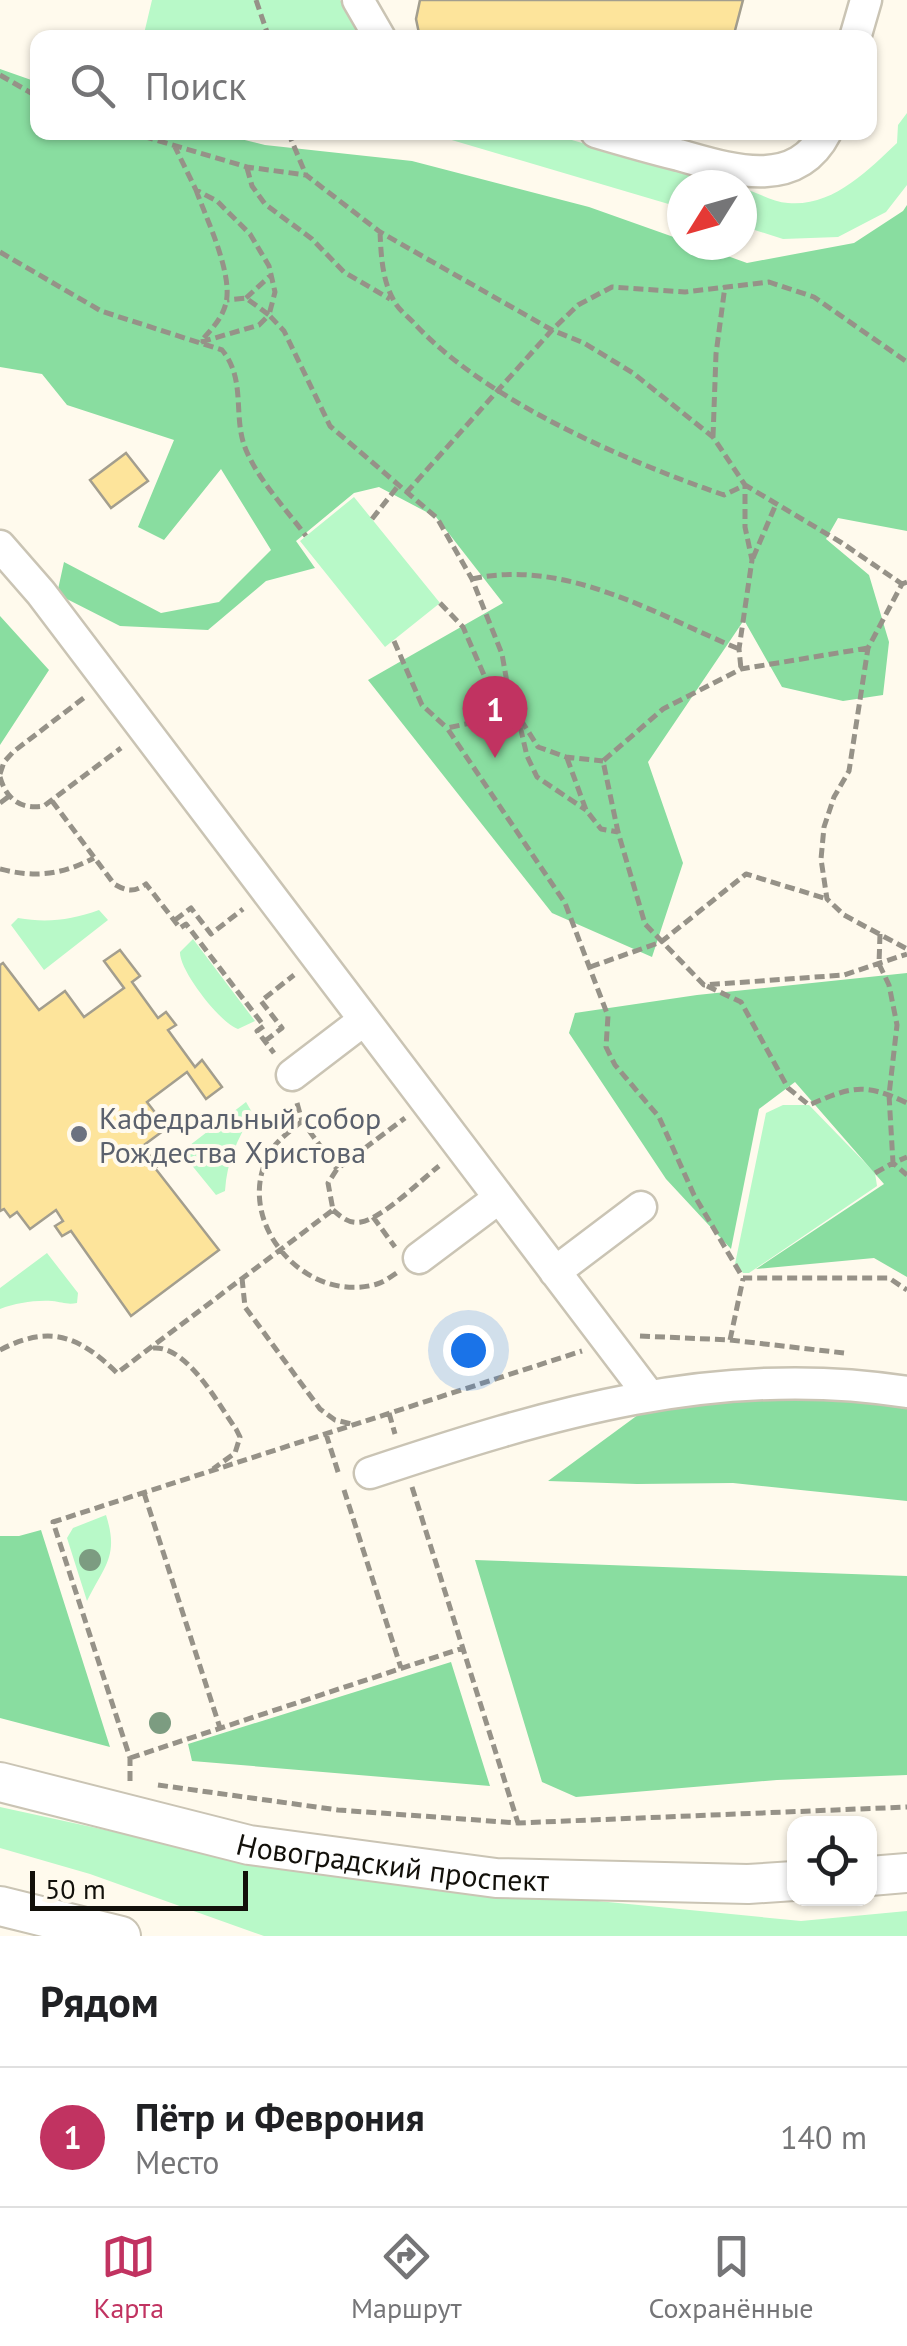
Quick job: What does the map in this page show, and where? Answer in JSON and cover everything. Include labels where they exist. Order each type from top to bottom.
[{"type":"main road","name":"Новоградский проспект","points":[[0,1782],[249,1844],[496,1878],[748,1884],[787,1881]]},
{"type":"main road","points":[[877,1876],[907,1874]]},
{"type":"main road","points":[[0,1906],[121,1936]]},
{"type":"lane","points":[[358,0],[375,30]]},
{"type":"lane","points":[[857,30],[866,0]]},
{"type":"lane","points":[[625,140],[743,173],[778,170],[806,157],[820,140]]},
{"type":"lane","points":[[0,546],[40,592],[648,1394]]},
{"type":"lane","points":[[292,1075],[364,1020]]},
{"type":"lane","points":[[414,1262],[499,1198]]},
{"type":"lane","points":[[555,1272],[641,1207]]},
{"type":"lane","points":[[370,1473],[510,1428],[648,1394],[731,1384],[816,1381],[907,1392]]},
{"type":"path","points":[[256,0],[266,30]]},
{"type":"path","points":[[0,75],[30,92]]},
{"type":"path","points":[[155,140],[247,167],[306,176],[380,232],[633,373],[713,437],[745,485],[904,583],[868,648],[849,771],[824,826],[821,859],[827,899]]},
{"type":"path","points":[[291,140],[306,176]]},
{"type":"path","points":[[174,146],[218,249],[227,300],[218,322],[200,342]]},
{"type":"path","points":[[247,167],[252,186],[266,204],[312,239],[344,272],[393,301],[438,350],[497,388],[578,435],[660,473],[724,495],[745,485]]},
{"type":"path","points":[[196,190],[217,200],[250,234],[272,275],[275,292],[269,315],[259,325],[200,342]]},
{"type":"path","points":[[380,232],[382,263],[393,301]]},
{"type":"path","points":[[0,252],[100,311],[222,350],[232,363],[243,445],[306,536]]},
{"type":"path","points":[[227,300],[246,298],[272,275]]},
{"type":"path","points":[[406,492],[552,330],[578,305],[612,288],[685,292],[769,282],[814,297],[907,362]]},
{"type":"path","points":[[713,437],[716,354],[726,286]]},
{"type":"path","points":[[246,298],[284,331],[330,426],[437,518],[472,578],[502,654],[514,712],[536,777],[586,810]]},
{"type":"path","points":[[745,485],[752,560]]},
{"type":"path","points":[[372,518],[398,486]]},
{"type":"path","points":[[740,669],[738,649],[752,560],[776,504]]},
{"type":"path","points":[[472,578],[501,572],[573,580],[738,649]]},
{"type":"path","points":[[440,603],[463,628],[484,676],[538,747],[566,757],[603,761],[663,709],[740,669],[868,648]]},
{"type":"path","points":[[394,640],[422,705],[447,728],[565,903],[608,1016],[606,1048],[614,1065],[639,1089],[659,1117],[694,1195],[743,1278],[730,1340]]},
{"type":"path","points":[[88,695],[4,762],[0,776],[8,797],[22,806],[36,808],[52,801],[126,744]]},
{"type":"path","points":[[447,728],[514,712]]},
{"type":"path","points":[[566,757],[586,810],[601,830],[618,832]]},
{"type":"path","points":[[603,761],[618,832],[645,924],[704,985],[741,1002],[788,1088],[808,1105],[850,1088],[889,1094],[907,1103]]},
{"type":"path","points":[[0,803],[8,797]]},
{"type":"path","points":[[52,801],[121,888],[138,890],[146,884],[180,928],[186,924],[264,1026],[258,1030],[292,1075]]},
{"type":"path","points":[[0,869],[22,875],[46,875],[67,872],[94,858]]},
{"type":"path","points":[[590,966],[661,942],[746,874],[827,899],[844,915],[907,951]]},
{"type":"path","points":[[174,921],[190,908],[211,934],[249,904]]},
{"type":"path","points":[[880,934],[879,964],[889,985],[897,1025],[889,1094],[893,1164],[907,1175]]},
{"type":"path","points":[[704,985],[844,975],[907,951]]},
{"type":"path","points":[[265,1041],[282,1028],[261,1001],[300,970]]},
{"type":"path","points":[[410,1114],[336,1169],[328,1183],[333,1210],[344,1219],[358,1222],[374,1217],[446,1161]]},
{"type":"path","points":[[336,1169],[302,1120],[273,1148],[261,1179],[262,1216],[278,1251],[310,1278],[343,1287],[378,1284],[414,1262]]},
{"type":"path","points":[[875,1173],[907,1157]]},
{"type":"path","points":[[0,1350],[22,1338],[60,1336],[91,1348],[116,1373],[333,1210]]},
{"type":"path","points":[[242,1278],[244,1307],[320,1409],[336,1420],[355,1424]]},
{"type":"path","points":[[743,1278],[889,1278],[907,1290]]},
{"type":"path","points":[[149,1349],[163,1348],[184,1358],[240,1436],[235,1453],[207,1473]]},
{"type":"path","points":[[389,1413],[518,1823]]},
{"type":"path","points":[[326,1434],[401,1668]]},
{"type":"path","points":[[144,1493],[220,1728]]},
{"type":"path","points":[[130,1758],[463,1648]]},
{"type":"path","points":[[112,1776],[130,1781]]},
{"type":"path","points":[[149,1784],[338,1810],[518,1823],[907,1807]]},
{"type":"green space","points":[[152,0],[340,0],[360,30],[145,30]]},
{"type":"green space","points":[[0,69],[30,80],[30,140],[245,140],[412,161],[589,207],[667,235],[667,260],[747,263],[854,243],[907,205],[907,531],[838,518],[826,539],[869,575],[889,642],[883,695],[843,701],[782,687],[744,620],[648,762],[683,863],[652,957],[552,913],[368,680],[503,603],[436,517],[379,487],[354,493],[296,541],[315,568],[266,581],[208,630],[120,626],[57,594],[64,562],[161,613],[219,602],[271,550],[221,469],[164,540],[138,527],[174,440],[67,405],[42,374],[0,367]]},
{"type":"green space","points":[[907,113],[907,185],[886,212],[838,237],[783,239],[757,231],[757,194],[777,201],[804,203],[834,193],[897,143],[898,125]]},
{"type":"green space","points":[[452,140],[572,140],[678,170],[667,170],[667,204]]},
{"type":"green space","points":[[354,497],[440,603],[385,647],[300,541]]},
{"type":"green space","points":[[0,616],[49,670],[0,745]]},
{"type":"green space","points":[[99,910],[108,920],[44,970],[11,925],[18,918],[59,920]]},
{"type":"green space","points":[[193,939],[255,1021],[238,1029],[202,995],[186,971],[180,952]]},
{"type":"green space","points":[[907,973],[907,1277],[874,1258],[756,1269],[884,1184],[795,1082],[759,1109],[731,1249],[666,1179],[569,1033],[575,1013],[697,995]]},
{"type":"green space","points":[[246,1102],[253,1114],[234,1151],[225,1191],[216,1195],[181,1152]]},
{"type":"green space","points":[[783,1105],[809,1105],[875,1173],[877,1186],[749,1273],[743,1273],[735,1264],[766,1113]]},
{"type":"green space","points":[[47,1253],[78,1293],[77,1303],[39,1301],[0,1309],[0,1288]]},
{"type":"green space","points":[[815,1395],[907,1409],[907,1501],[733,1483],[548,1481],[646,1409]]},
{"type":"green space","points":[[106,1515],[110,1551],[87,1601],[67,1538],[73,1528]]},
{"type":"green space","points":[[41,1530],[110,1747],[0,1718],[0,1536]]},
{"type":"green space","points":[[475,1560],[907,1576],[907,1775],[777,1780],[576,1797],[542,1782]]},
{"type":"green space","points":[[451,1662],[490,1786],[192,1761],[188,1744]]},
{"type":"green space","points":[[0,1807],[156,1841],[353,1877],[801,1921],[907,1911],[907,1936],[264,1936],[90,1874],[0,1848]]},
{"type":"building","points":[[420,0],[743,0],[735,30],[418,30]]},
{"type":"building","points":[[126,453],[148,481],[111,508],[90,480]]},
{"type":"building","name":"Кафедральный собор Рождества Христова","points":[[120,950],[140,976],[132,982],[158,1018],[166,1012],[176,1025],[168,1030],[195,1067],[202,1060],[222,1087],[206,1099],[187,1072],[147,1102],[167,1128],[140,1148],[148,1158],[156,1152],[163,1162],[155,1168],[219,1250],[131,1316],[71,1231],[62,1236],[55,1226],[63,1221],[56,1210],[30,1229],[17,1212],[10,1217],[4,1209],[0,1211],[0,965],[3,963],[39,1010],[65,991],[84,1017],[124,988],[104,961]]},
{"type":"place","name":"Пётр и Феврония","points":[[495,758]]},
{"type":"place","name":"Кафедральный собор Рождества Христова","points":[[79,1134]]}]
